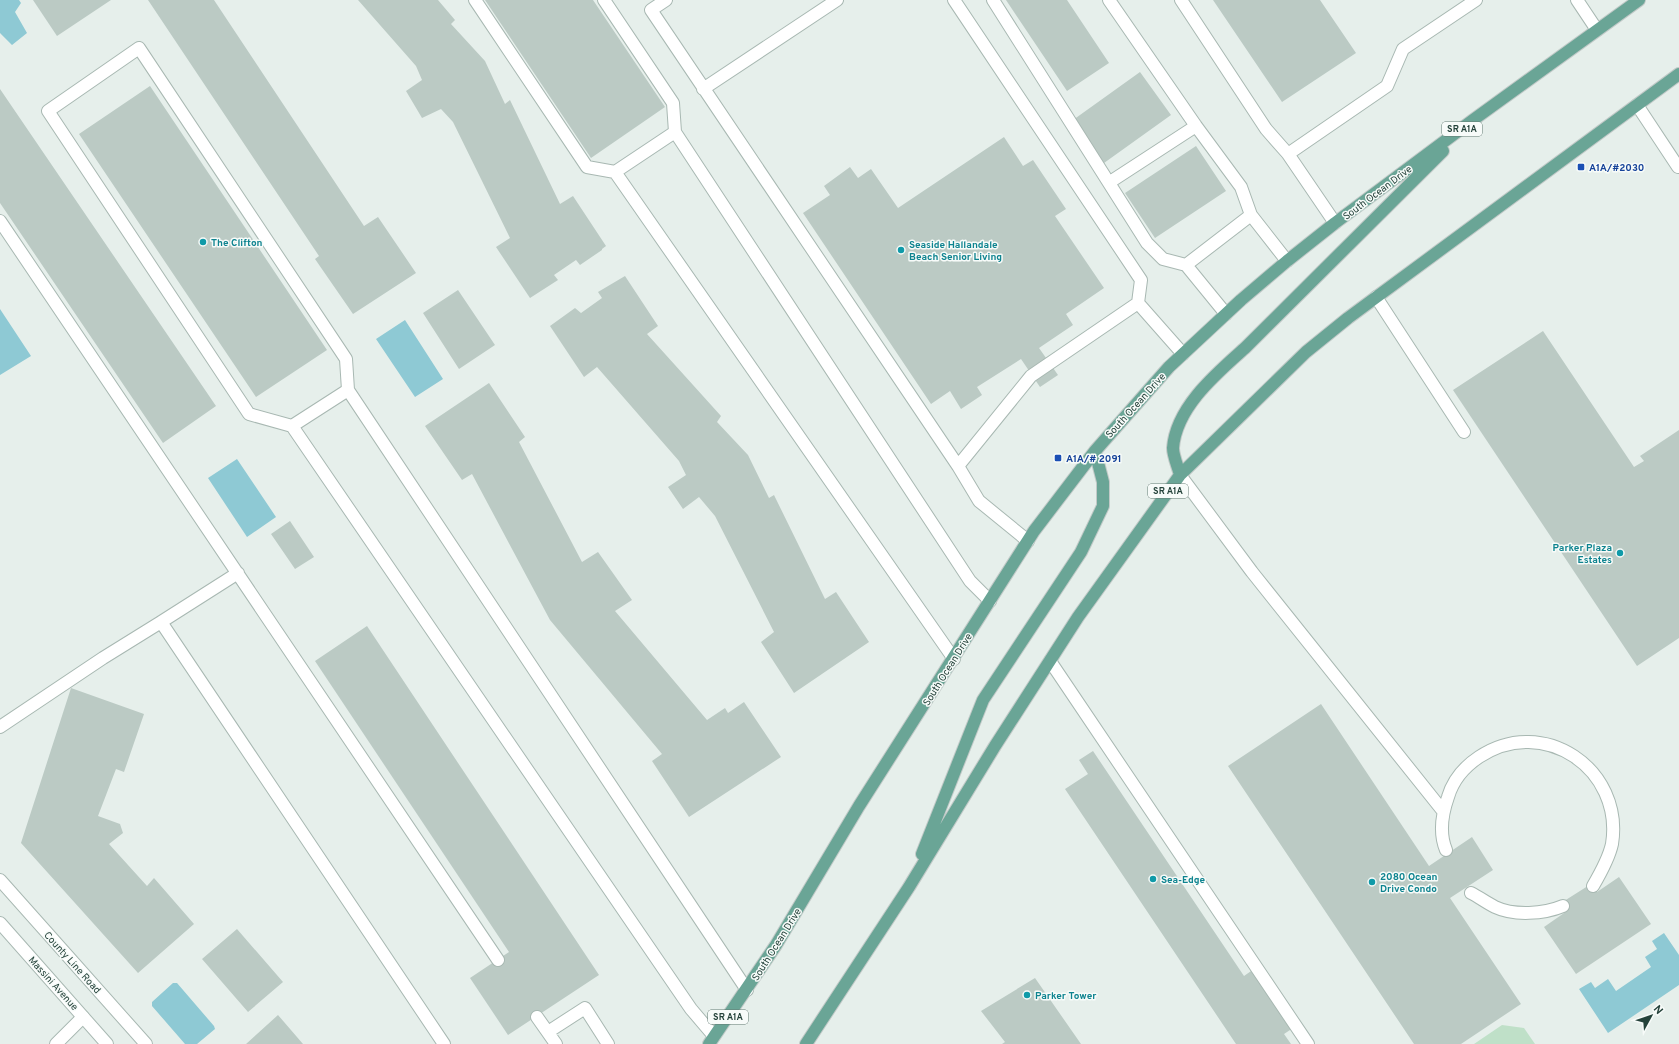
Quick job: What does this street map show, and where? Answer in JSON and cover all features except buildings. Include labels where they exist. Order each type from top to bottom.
[{"type":"main road","name":"South Ocean Drive","points":[[712,1040],[747,990],[822,870],[859,806],[1028,541],[1094,451],[1169,367],[1226,314],[1288,261],[1335,223],[1473,120],[1639,0]]},
{"type":"main road","name":"SR A1A","points":[[806,1044],[909,887],[995,746],[1050,661],[1119,558],[1180,475],[1306,352],[1376,297],[1679,74]]},
{"type":"main road","points":[[1180,475],[1173,449],[1176,435],[1187,409],[1212,378],[1246,348],[1473,120]]},
{"type":"main road","points":[[909,887],[983,700],[1081,552],[1103,506],[1103,482],[1094,451]]},
{"type":"street","points":[[475,0],[587,167],[615,172],[675,132]]},
{"type":"street","points":[[604,0],[673,103],[675,132],[970,581],[990,601]]},
{"type":"street","points":[[666,0],[651,10],[703,89],[958,466],[980,501],[1028,541]]},
{"type":"street","points":[[703,89],[836,0]]},
{"type":"street","points":[[954,0],[1141,280],[1138,303],[1031,376],[958,466]]},
{"type":"street","points":[[993,0],[1148,243],[1163,259],[1186,265],[1226,314]]},
{"type":"street","points":[[1110,0],[1196,126],[1241,187],[1251,216],[1288,261]]},
{"type":"street","points":[[1181,0],[1266,129],[1288,154],[1335,223]]},
{"type":"street","points":[[1288,154],[1387,86],[1403,49],[1476,0]]},
{"type":"street","points":[[1576,0],[1598,30]]},
{"type":"street","points":[[712,1040],[292,426],[249,414],[48,111],[139,48],[346,359],[348,390],[747,990]]},
{"type":"street","points":[[1637,105],[1678,167]]},
{"type":"street","points":[[1110,182],[1196,126]]},
{"type":"street","points":[[615,172],[954,659]]},
{"type":"street","points":[[1186,265],[1251,216]]},
{"type":"street","points":[[0,221],[498,960]]},
{"type":"street","points":[[1376,297],[1464,432]]},
{"type":"street","points":[[1138,303],[1183,354]]},
{"type":"street","points":[[292,426],[348,390]]},
{"type":"street","points":[[1180,475],[1252,572],[1443,811]]},
{"type":"street","points":[[0,727],[103,658],[238,573]]},
{"type":"street","points":[[161,622],[444,1044]]},
{"type":"street","points":[[1050,661],[1308,1044]]},
{"type":"street","points":[[1446,850],[1442,841],[1443,811],[1452,786],[1468,765],[1490,750],[1516,742],[1542,743],[1568,751],[1589,768],[1605,790],[1613,815],[1612,845],[1601,873],[1593,886]]},
{"type":"street","name":"County Line Road","points":[[0,880],[146,1044]]},
{"type":"street","points":[[1471,893],[1497,908],[1526,914],[1555,909],[1563,906]]},
{"type":"street","name":"Massini Avenue","points":[[0,923],[107,1044]]},
{"type":"street","points":[[548,1032],[584,1008],[608,1044]]},
{"type":"street","points":[[56,1044],[83,1017]]},
{"type":"street","points":[[537,1017],[556,1044]]},
{"type":"green space","points":[[1502,1025],[1524,1028],[1535,1044],[1474,1044]]},
{"type":"water","points":[[0,0],[19,0],[21,3],[15,12],[27,33],[12,45],[0,33]]},
{"type":"water","points":[[0,309],[31,356],[0,375]]},
{"type":"water","points":[[405,320],[443,379],[415,397],[376,339]]},
{"type":"water","points":[[237,459],[276,517],[247,537],[208,478]]},
{"type":"water","points":[[1664,933],[1679,955],[1679,985],[1608,1033],[1579,989],[1591,982],[1595,988],[1608,979],[1616,991],[1651,967],[1645,957],[1657,949],[1652,941]]},
{"type":"water","points":[[173,983],[177,983],[214,1026],[215,1029],[197,1044],[185,1044],[152,1006],[152,1002]]},
{"type":"place","name":"A1A/#2030","points":[[1581,167]]},
{"type":"place","name":"The Clifton","points":[[203,242]]},
{"type":"place","name":"Seaside Hallandale Beach Senior Living","points":[[901,250]]},
{"type":"place","name":"A1A/# 2091","points":[[1058,458]]},
{"type":"place","name":"Parker Plaza Estates","points":[[1620,553]]},
{"type":"place","name":"Sea-Edge","points":[[1153,879]]},
{"type":"place","name":"2080 Ocean Drive Condo","points":[[1372,882]]},
{"type":"place","name":"Parker Tower","points":[[1027,995]]}]
